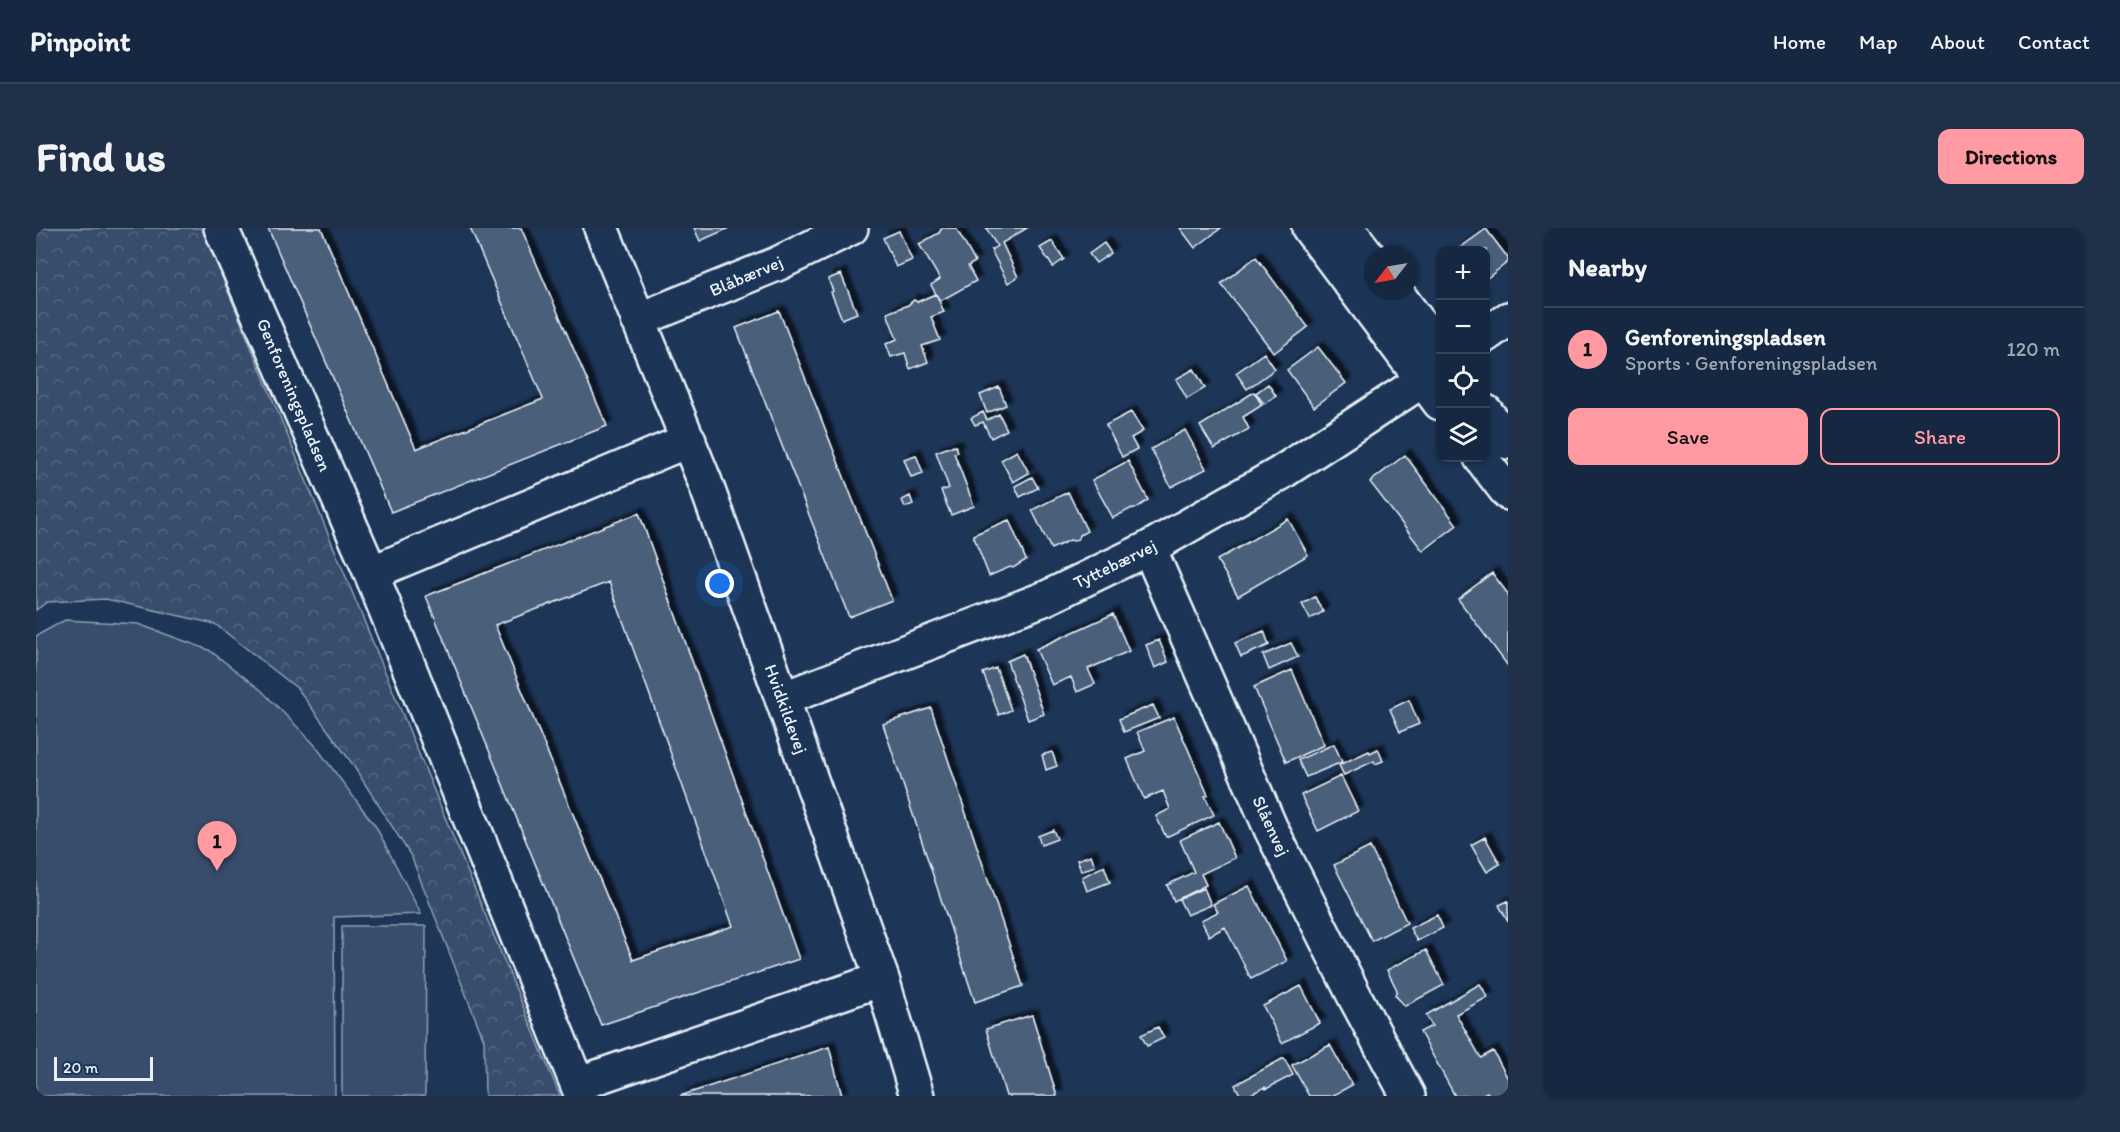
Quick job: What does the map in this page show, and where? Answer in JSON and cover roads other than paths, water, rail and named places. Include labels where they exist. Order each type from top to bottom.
[{"type":"street","name":"Genforeningspladsen","points":[[221,228],[371,573],[579,1090]]},
{"type":"street","name":"Hvidkildevej","points":[[601,228],[689,440],[882,979],[917,1096]]},
{"type":"street","name":"Blåbærvej","points":[[638,320],[777,264],[851,228]]},
{"type":"street","points":[[1309,228],[1435,384]]},
{"type":"street","points":[[1347,228],[1364,250]]},
{"type":"street","points":[[1402,300],[1436,346]]},
{"type":"street","points":[[1490,332],[1508,319]]},
{"type":"street","name":"Tyttebærvej","points":[[782,699],[1046,598],[1149,548],[1435,384]]},
{"type":"street","points":[[1490,419],[1508,442]]},
{"type":"street","points":[[371,573],[689,440]]},
{"type":"street","points":[[1484,462],[1508,494]]},
{"type":"street","name":"Slåenvej","points":[[1149,548],[1271,829],[1356,999],[1408,1096]]},
{"type":"street","points":[[579,1090],[882,979]]},
{"type":"place","name":"Genforeningspladsen","points":[[217,871]]}]
